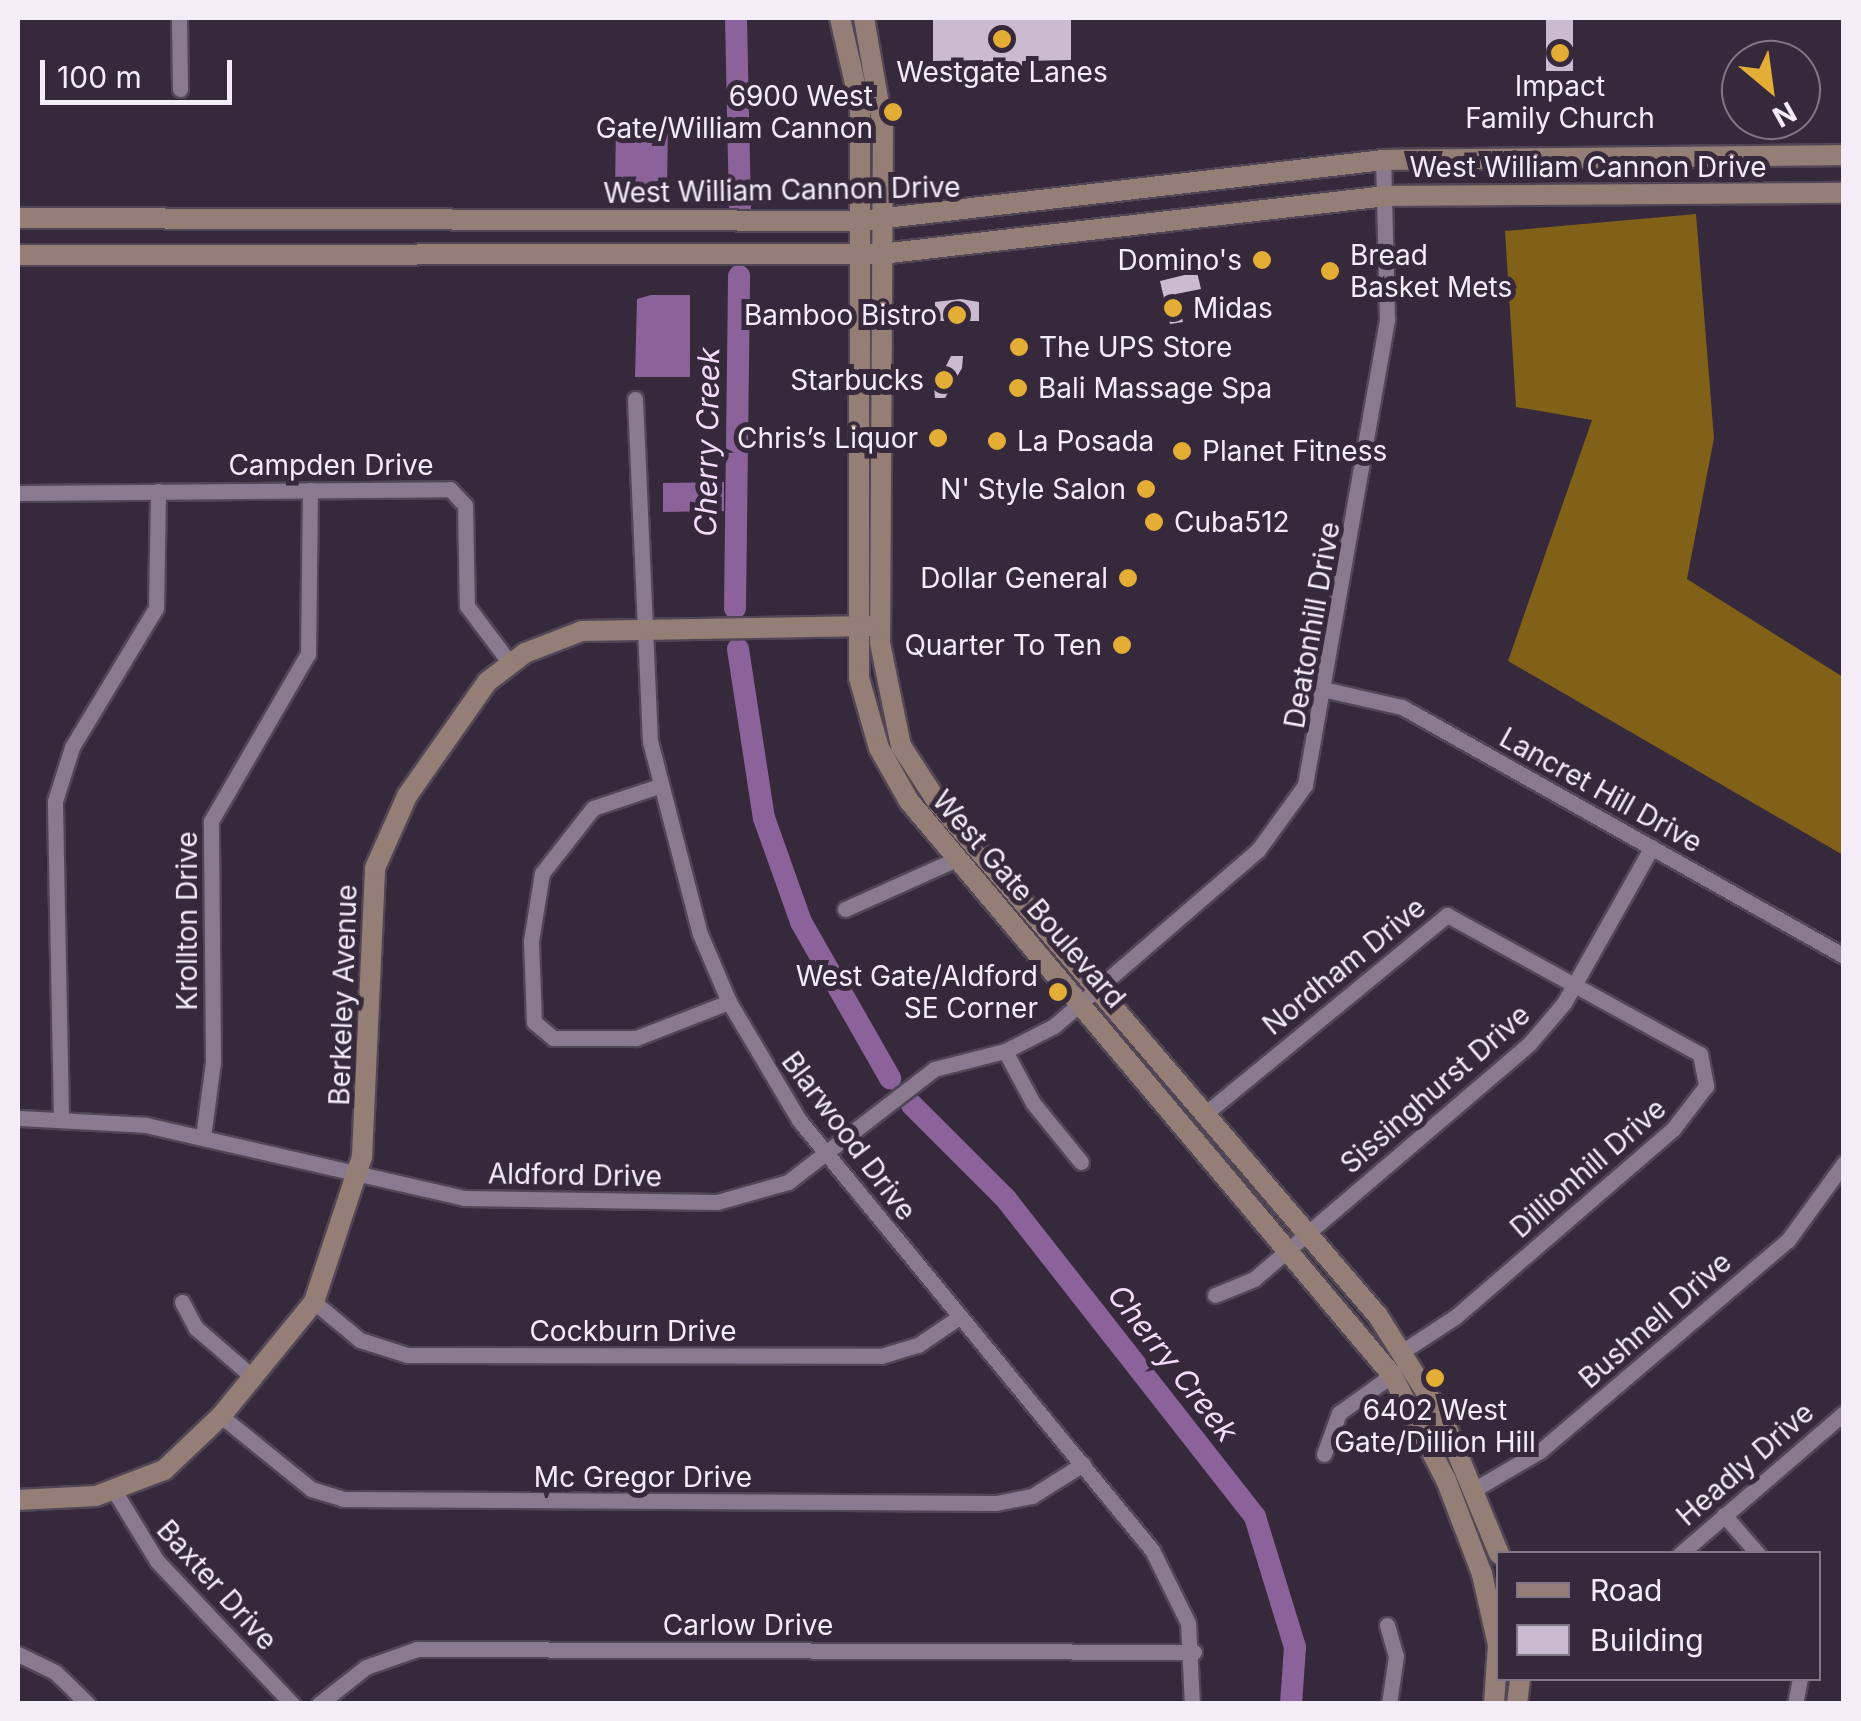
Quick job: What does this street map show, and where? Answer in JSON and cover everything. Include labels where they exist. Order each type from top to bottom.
[{"type":"main road","name":"West Gate Boulevard","points":[[840,18],[859,91],[871,221],[881,254],[880,626],[887,707],[918,776],[1310,1232],[1403,1351],[1475,1489],[1498,1551]]},
{"type":"main road","name":"West Gate Boulevard","points":[[864,18],[881,100],[871,221],[859,254],[857,626],[859,678],[879,748],[909,802],[1292,1248],[1392,1374],[1459,1512],[1496,1638]]},
{"type":"main road","name":"West William Cannon Drive","points":[[18,218],[267,224],[871,221],[1383,160],[1844,155]]},
{"type":"main road","name":"West William Cannon Drive","points":[[18,255],[266,260],[881,254],[1386,196],[1844,194]]},
{"type":"main road","points":[[1094,195],[1102,230]]},
{"type":"main road","points":[[266,260],[267,224]]},
{"type":"main road","points":[[858,481],[882,478]]},
{"type":"main road","name":"Berkeley Avenue","points":[[18,1500],[116,1492],[180,1459],[222,1416],[314,1302],[360,1174],[371,1077],[375,868],[407,796],[460,713],[509,662],[568,634],[640,628],[880,626]]},
{"type":"main road","name":"West Gate Boulevard","points":[[1494,1704],[1496,1674]]},
{"type":"street","points":[[179,18],[180,89]]},
{"type":"street","name":"Deatonhill Drive","points":[[1082,1004],[1284,822],[1312,764],[1387,320],[1383,160]]},
{"type":"street","name":"Blarwood Drive","points":[[636,400],[640,628],[656,787],[682,888],[729,1002],[825,1154],[1082,1464],[1166,1572],[1194,1652],[1192,1704]]},
{"type":"street","name":"Krollton Drive","points":[[202,1137],[213,1062],[211,820],[308,654],[310,490]]},
{"type":"street","points":[[61,1118],[56,801],[72,747],[156,608],[158,491]]},
{"type":"street","name":"Campden Drive","points":[[18,493],[456,492],[467,518],[467,606],[509,662]]},
{"type":"street","name":"Lancret Hill Drive","points":[[1326,690],[1402,707],[1844,956]]},
{"type":"street","points":[[656,787],[593,808],[542,873],[531,941],[534,1022],[553,1038],[636,1038],[729,1002]]},
{"type":"street","name":"Sissinghurst Drive","points":[[1215,1295],[1254,1279],[1529,1044],[1576,983],[1652,847]]},
{"type":"street","points":[[846,909],[958,859]]},
{"type":"street","name":"Nordham Drive","points":[[1206,1113],[1438,917],[1464,918],[1576,983]]},
{"type":"street","name":"Dillionhill Drive","points":[[1403,1351],[1455,1317],[1654,1146],[1706,1086],[1704,1061],[1693,1049],[1576,983]]},
{"type":"street","name":"Aldford Drive","points":[[18,1118],[61,1118],[202,1137],[464,1198],[717,1202],[769,1191],[825,1154],[934,1070],[1005,1051],[1082,1004]]},
{"type":"street","points":[[1005,1051],[1033,1103],[1081,1162]]},
{"type":"street","name":"Bushnell Drive","points":[[1475,1489],[1540,1451],[1788,1240],[1844,1163]]},
{"type":"street","points":[[182,1302],[196,1328],[254,1378]]},
{"type":"street","name":"Cockburn Drive","points":[[314,1302],[360,1340],[407,1355],[881,1356],[918,1345],[959,1317]]},
{"type":"street","points":[[1324,1454],[1339,1413],[1392,1374]]},
{"type":"street","name":"Headly Drive","points":[[1683,1551],[1844,1413]]},
{"type":"street","name":"Mc Gregor Drive","points":[[222,1416],[311,1489],[342,1499],[996,1504],[1032,1496],[1082,1464]]},
{"type":"street","name":"Baxter Drive","points":[[116,1492],[157,1561],[292,1704]]},
{"type":"street","points":[[1724,1514],[1755,1551]]},
{"type":"street","points":[[1387,1625],[1396,1656],[1389,1704]]},
{"type":"street","name":"Carlow Drive","points":[[319,1704],[366,1667],[417,1649],[1194,1652]]},
{"type":"street","points":[[18,1654],[55,1672],[88,1704]]},
{"type":"shaded area","points":[[616,121],[668,122],[667,191],[615,191]]},
{"type":"shaded area","points":[[1696,214],[1714,438],[1687,579],[1843,677],[1843,855],[1508,661],[1592,420],[1516,407],[1505,231]]},
{"type":"shaded area","points":[[690,295],[690,377],[635,377],[637,299]]},
{"type":"shaded area","points":[[724,482],[724,511],[663,512],[663,483]]},
{"type":"building","name":"Westgate Lanes","points":[[933,18],[1071,18],[1071,60],[1022,61],[1022,72],[983,72],[983,60],[933,61]]},
{"type":"building","name":"Impact Family Church","points":[[1546,18],[1573,18],[1573,71],[1546,71]]},
{"type":"building","name":"Midas","points":[[1197,272],[1201,289],[1176,294],[1183,322],[1170,324],[1160,281]]},
{"type":"building","name":"Bamboo Bistro","points":[[935,302],[979,302],[979,321],[935,321]]},
{"type":"building","name":"Starbucks","points":[[951,356],[963,356],[962,368],[945,398],[935,398],[933,374],[942,374]]},
{"type":"waterway","name":"Cherry Creek","points":[[736,18],[740,208]]},
{"type":"waterway","name":"Cherry Creek","points":[[735,608],[739,276]]},
{"type":"waterway","name":"Cherry Creek","points":[[738,649],[764,818],[801,922],[890,1078]]},
{"type":"waterway","name":"Cherry Creek","points":[[912,1105],[1006,1199],[1255,1517],[1295,1647],[1291,1704]]},
{"type":"place","name":"Westgate Lanes","points":[[1002,39]]},
{"type":"place","name":"Impact Family Church","points":[[1560,53]]},
{"type":"place","name":"6900 West Gate/William Cannon","points":[[893,112]]},
{"type":"place","name":"Domino's","points":[[1262,260]]},
{"type":"place","name":"Bread Basket Mets","points":[[1330,271]]},
{"type":"place","name":"Midas","points":[[1173,308]]},
{"type":"place","name":"Bamboo Bistro","points":[[957,315]]},
{"type":"place","name":"The UPS Store","points":[[1019,347]]},
{"type":"place","name":"Starbucks","points":[[944,380]]},
{"type":"place","name":"Bali Massage Spa","points":[[1018,388]]},
{"type":"place","name":"Chris’s Liquor","points":[[938,438]]},
{"type":"place","name":"La Posada","points":[[997,441]]},
{"type":"place","name":"Planet Fitness","points":[[1182,451]]},
{"type":"place","name":"N' Style Salon","points":[[1146,489]]},
{"type":"place","name":"Cuba512","points":[[1154,522]]},
{"type":"place","name":"Dollar General","points":[[1128,578]]},
{"type":"place","name":"Quarter To Ten","points":[[1122,645]]},
{"type":"place","name":"West Gate/Aldford SE Corner","points":[[1058,992]]},
{"type":"place","name":"6402 West Gate/Dillion Hill","points":[[1435,1378]]}]
